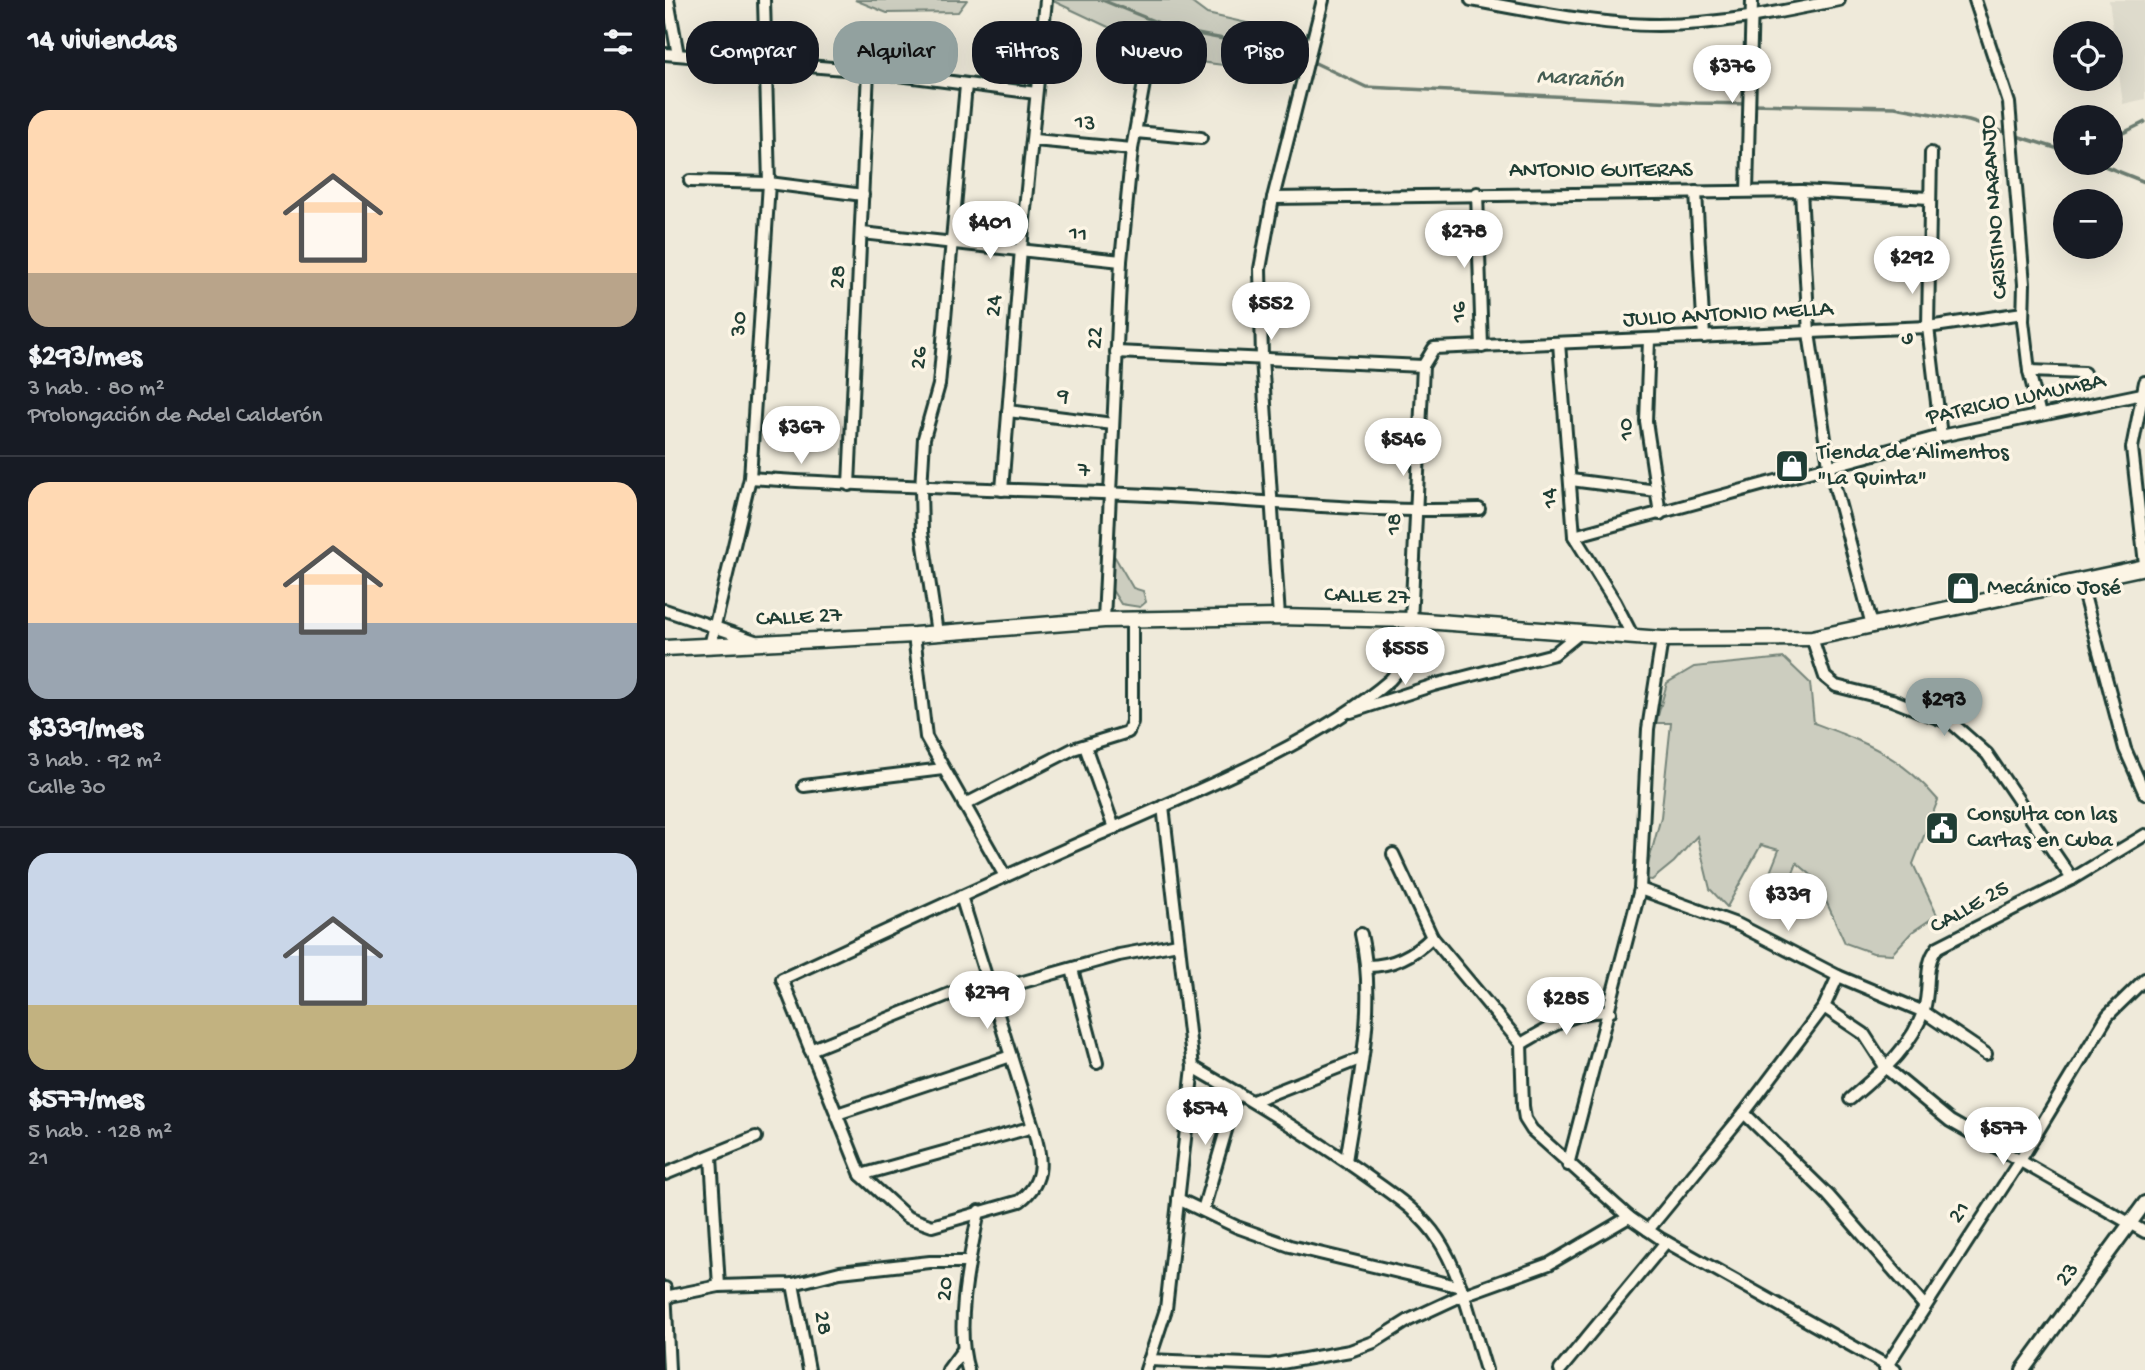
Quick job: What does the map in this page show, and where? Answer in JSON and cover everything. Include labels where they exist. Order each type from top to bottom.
[{"type":"main road","name":"CALLE 27","points":[[665,648],[914,635],[1104,620],[1279,617],[1412,620],[1583,630],[1663,639],[1812,638],[2145,565]]},
{"type":"street","points":[[668,0],[678,55]]},
{"type":"street","name":"30","points":[[764,0],[764,21]]},
{"type":"street","name":"24","points":[[1002,490],[1021,249],[1046,0]]},
{"type":"street","points":[[1279,617],[1262,358],[1260,269],[1273,198],[1323,0]]},
{"type":"street","points":[[1471,0],[1533,12],[1658,25],[1749,16],[1839,0]]},
{"type":"street","points":[[1747,191],[1749,16],[1752,0]]},
{"type":"street","name":"CRISTINO NARANJO","points":[[1975,0],[2009,103],[2024,284],[2022,313],[2029,371],[2040,415]]},
{"type":"street","points":[[665,54],[686,56]]},
{"type":"street","name":"30","points":[[710,646],[712,628],[750,478],[769,183],[765,84]]},
{"type":"street","name":"28","points":[[849,485],[867,84]]},
{"type":"street","points":[[958,84],[1036,93]]},
{"type":"street","name":"22","points":[[1104,620],[1121,261],[1132,149],[1144,84]]},
{"type":"street","name":"26","points":[[937,632],[922,532],[921,489],[924,438],[939,385],[966,85]]},
{"type":"street","points":[[1136,132],[1201,138]]},
{"type":"street","name":"13","points":[[1034,140],[1132,149]]},
{"type":"street","name":"6","points":[[1931,153],[1928,327],[1941,436]]},
{"type":"street","points":[[690,181],[769,183],[863,195]]},
{"type":"street","name":"ANTONIO GUITERAS","points":[[1273,198],[1747,191],[1930,198]]},
{"type":"street","points":[[1801,191],[1809,333],[1829,465],[1872,625]]},
{"type":"street","points":[[1696,192],[1704,338]]},
{"type":"street","name":"16","points":[[1477,193],[1482,347]]},
{"type":"street","name":"11","points":[[862,233],[1121,261]]},
{"type":"street","name":"JULIO ANTONIO MELLA","points":[[1434,348],[1928,327],[2022,313]]},
{"type":"street","name":"10","points":[[1649,340],[1646,421],[1660,514]]},
{"type":"street","name":"14","points":[[1559,344],[1574,536],[1615,601],[1632,635]]},
{"type":"street","name":"18","points":[[1338,716],[1394,676],[1407,657],[1412,620],[1423,366],[1434,348]]},
{"type":"street","points":[[1116,352],[1423,366]]},
{"type":"street","points":[[2029,371],[2084,373]]},
{"type":"street","points":[[2145,382],[2132,448],[2145,565]]},
{"type":"street","name":"PATRICIO LUMUMBA","points":[[1574,536],[1941,436],[2142,394]]},
{"type":"street","name":"9","points":[[1009,411],[1113,424]]},
{"type":"street","name":"7","points":[[750,478],[921,489],[1109,493],[1273,501],[1417,512],[1479,509]]},
{"type":"street","points":[[1570,480],[1657,491]]},
{"type":"street","points":[[2080,580],[2125,748],[2145,794]]},
{"type":"street","points":[[665,610],[762,643]]},
{"type":"street","points":[[964,805],[1085,746],[1128,732],[1132,722],[1132,619]]},
{"type":"street","points":[[961,896],[1033,1127],[1041,1157],[1039,1180],[1032,1192],[1020,1201],[932,1226],[907,1217],[861,1175],[782,979],[961,896],[1005,876],[1163,807],[1279,750],[1338,716],[1434,685],[1554,654],[1583,630]]},
{"type":"street","points":[[914,635],[926,737],[1005,876]]},
{"type":"street","points":[[1812,638],[1825,677],[1836,686],[1892,700],[1953,724],[1987,754],[2072,879]]},
{"type":"street","points":[[1568,1166],[1640,889],[1648,729],[1663,639]]},
{"type":"street","points":[[1085,746],[1114,828]]},
{"type":"street","points":[[803,786],[943,769]]},
{"type":"street","points":[[1163,807],[1193,1067],[1166,1309],[1147,1365],[1270,1365],[1313,1359],[1374,1342],[1461,1291]]},
{"type":"street","name":"CALLE 25","points":[[1850,1100],[1886,1068],[1909,1041],[1924,1012],[1930,960],[1938,947],[2072,879],[2145,835]]},
{"type":"street","points":[[1393,854],[1432,937],[1521,1044],[1525,1119],[1568,1166],[1629,1217],[1666,1242],[1889,1369]]},
{"type":"street","points":[[1640,889],[1739,925],[1838,976],[1924,1012],[1986,1054]]},
{"type":"street","points":[[1346,1161],[1361,1058],[1368,967],[1361,934]]},
{"type":"street","points":[[1368,967],[1398,961],[1419,951],[1432,937]]},
{"type":"street","points":[[810,1050],[989,985],[1178,944]]},
{"type":"street","points":[[1072,969],[1097,1063]]},
{"type":"street","points":[[1648,1230],[1744,1113],[1824,1007],[1838,976]]},
{"type":"street","name":"21","points":[[1889,1369],[1924,1305],[2021,1159],[2108,1015],[2145,979]]},
{"type":"street","points":[[1824,1007],[1864,1034],[1886,1068],[1950,1121],[2145,1232]]},
{"type":"street","points":[[1521,1044],[1565,1020],[1601,1011],[1610,1012]]},
{"type":"street","points":[[837,1114],[1011,1056]]},
{"type":"street","points":[[1253,1101],[1361,1058]]},
{"type":"street","points":[[1193,1067],[1253,1101],[1346,1161],[1403,1202],[1427,1226],[1439,1241],[1461,1291],[1486,1370]]},
{"type":"street","points":[[1203,1210],[1237,1092]]},
{"type":"street","points":[[1744,1113],[1828,1195],[1924,1305]]},
{"type":"street","points":[[861,1175],[1033,1127]]},
{"type":"street","points":[[665,1174],[756,1137]]},
{"type":"street","points":[[711,1157],[719,1286]]},
{"type":"street","points":[[1178,1199],[1237,1227],[1290,1246],[1461,1291],[1475,1291],[1549,1264],[1629,1217]]},
{"type":"street","name":"23","points":[[2023,1370],[2145,1203]]},
{"type":"street","name":"20","points":[[968,1370],[962,1351],[969,1262],[979,1211]]},
{"type":"street","points":[[1560,1370],[1666,1242]]},
{"type":"street","points":[[666,1297],[719,1286],[793,1284],[840,1272],[930,1262],[969,1262]]},
{"type":"street","name":"28","points":[[793,1284],[809,1370]]},
{"type":"street","points":[[665,1288],[669,1370]]},
{"type":"street","points":[[948,1370],[962,1351]]},
{"type":"shaded area","points":[[855,0],[967,0],[958,12],[887,13]]},
{"type":"shaded area","points":[[1051,0],[1188,0],[1207,14],[1238,21],[1221,21],[1221,65],[1207,63],[1207,21],[1096,21]]},
{"type":"shaded area","points":[[2109,0],[2145,0],[2145,99],[2123,104],[2123,21],[2112,21]]},
{"type":"shaded area","points":[[1111,556],[1115,557],[1133,588],[1143,591],[1146,602],[1140,607],[1121,604],[1112,590]]},
{"type":"shaded area","points":[[1784,658],[1810,683],[1814,723],[1882,752],[1910,772],[1938,800],[1913,864],[1937,915],[1912,932],[1892,954],[1873,953],[1845,943],[1816,879],[1797,863],[1784,895],[1769,907],[1761,895],[1779,850],[1761,845],[1727,907],[1710,889],[1697,836],[1674,862],[1652,880],[1644,879],[1661,817],[1671,723],[1656,723],[1667,683],[1694,667]]},
{"type":"waterway","name":"Marañón","points":[[1102,0],[1176,30],[1292,52],[1366,87],[1697,103],[1895,107],[1969,121],[2053,147]]},
{"type":"waterway","name":"Marañón","points":[[2123,133],[2145,122]]},
{"type":"waterway","points":[[2123,173],[2145,182]]},
{"type":"place","name":"Tienda de Alimentos \"La Quinta\"","points":[[1792,466]]},
{"type":"place","name":"Mecánico José","points":[[1963,588]]},
{"type":"place","name":"Consulta con las Cartas en Cuba","points":[[1942,828]]}]
